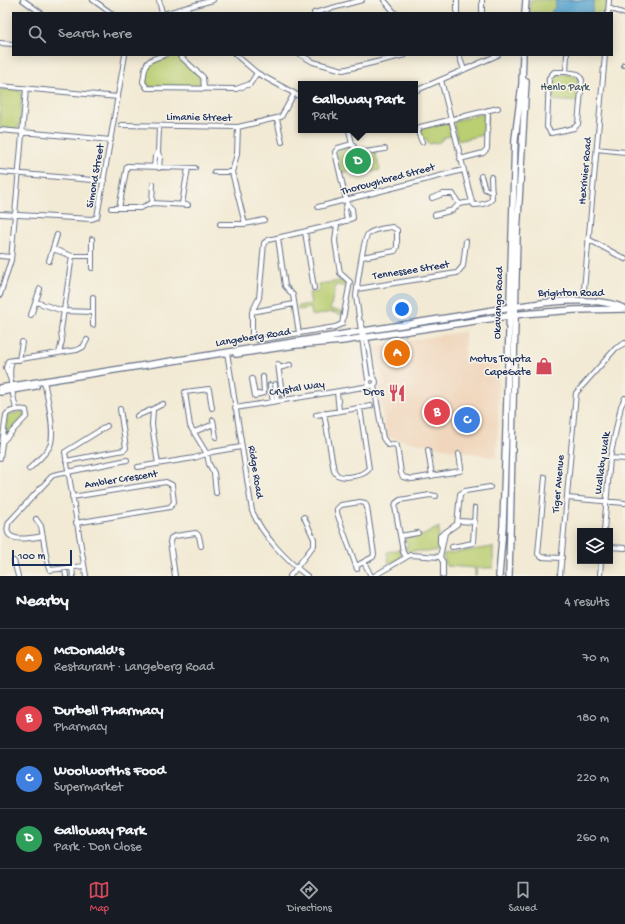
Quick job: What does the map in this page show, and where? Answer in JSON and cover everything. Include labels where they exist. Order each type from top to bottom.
[{"type":"main road","points":[[525,12],[526,0]]},
{"type":"main road","points":[[528,12],[529,0]]},
{"type":"main road","name":"Okavango Road","points":[[499,576],[503,526],[508,316],[515,139],[522,84],[523,56]]},
{"type":"main road","name":"Okavango Road","points":[[509,576],[517,306],[517,235],[527,56]]},
{"type":"main road","name":"Brighton Road","points":[[509,306],[580,302],[618,305],[625,309]]},
{"type":"main road","name":"Langeberg Road","points":[[0,392],[12,388],[44,382],[509,306]]},
{"type":"main road","name":"Brighton Road","points":[[508,316],[574,310],[625,309]]},
{"type":"main road","name":"Langeberg Road","points":[[228,353],[364,338],[508,316]]},
{"type":"main road","name":"Langeberg Road","points":[[0,388],[12,388]]},
{"type":"street","points":[[23,0],[40,12]]},
{"type":"street","points":[[93,0],[110,12]]},
{"type":"street","points":[[159,0],[162,12]]},
{"type":"street","points":[[171,12],[213,0]]},
{"type":"street","points":[[318,12],[362,0]]},
{"type":"street","points":[[384,0],[394,12]]},
{"type":"street","points":[[457,12],[458,0]]},
{"type":"street","points":[[482,0],[482,12]]},
{"type":"street","points":[[609,0],[608,11],[625,14]]},
{"type":"street","points":[[0,42],[12,44]]},
{"type":"street","name":"Simond Street","points":[[15,215],[95,218],[98,214],[125,56]]},
{"type":"street","points":[[161,56],[150,59],[146,62],[143,82],[146,87],[154,89],[230,90],[250,84],[257,72]]},
{"type":"street","points":[[180,56],[203,77],[204,89]]},
{"type":"street","points":[[237,56],[257,72],[298,96]]},
{"type":"street","points":[[304,56],[313,62],[344,70],[401,56]]},
{"type":"street","points":[[459,56],[464,70]]},
{"type":"street","points":[[418,90],[496,56]]},
{"type":"street","points":[[566,72],[567,56]]},
{"type":"street","name":"Hexrivier Road","points":[[584,290],[605,56]]},
{"type":"street","points":[[554,72],[566,72],[578,74],[582,80],[578,124],[574,128],[551,133],[547,127],[549,78],[554,72]]},
{"type":"street","points":[[441,80],[472,202]]},
{"type":"street","points":[[0,86],[118,97]]},
{"type":"street","points":[[0,295],[11,257],[26,89]]},
{"type":"street","points":[[282,142],[277,119],[286,111],[294,94]]},
{"type":"street","points":[[422,142],[418,134],[419,128],[498,108]]},
{"type":"street","points":[[460,159],[483,153],[487,149],[488,110]]},
{"type":"street","name":"Limanie Street","points":[[121,125],[238,127],[277,119]]},
{"type":"street","points":[[157,167],[155,157],[158,153],[159,126]]},
{"type":"street","points":[[238,127],[237,154],[232,172],[245,224]]},
{"type":"street","points":[[0,130],[111,140]]},
{"type":"street","points":[[350,133],[352,144],[355,149],[360,152],[385,149]]},
{"type":"street","points":[[347,221],[345,210],[346,202],[335,152],[338,148],[352,144]]},
{"type":"street","points":[[597,149],[625,152]]},
{"type":"street","points":[[119,208],[126,166],[195,168]]},
{"type":"street","points":[[182,204],[188,168]]},
{"type":"street","name":"Thoroughbred Street","points":[[318,207],[346,202],[463,170]]},
{"type":"street","points":[[0,172],[104,181]]},
{"type":"street","points":[[214,172],[232,172]]},
{"type":"street","points":[[481,176],[485,189],[492,192]]},
{"type":"street","points":[[435,215],[453,210],[459,204],[472,202],[476,205],[489,202],[492,199],[491,177]]},
{"type":"street","points":[[152,203],[153,184]]},
{"type":"street","points":[[432,198],[443,194],[452,194],[459,204]]},
{"type":"street","points":[[337,224],[335,241],[340,273],[350,282],[342,323],[336,327],[256,339],[252,335],[252,312],[259,298],[263,246],[266,241],[347,221],[354,217],[352,209],[346,202]]},
{"type":"street","points":[[111,208],[140,208],[152,203],[188,204]]},
{"type":"street","points":[[0,214],[15,215]]},
{"type":"street","points":[[220,224],[245,224],[264,220]]},
{"type":"street","points":[[362,257],[395,251],[397,247],[397,230],[392,227],[369,233],[366,238],[362,257],[357,289],[359,317],[363,330],[371,383],[375,391],[384,438],[388,445],[394,444],[396,446],[402,476],[408,479],[460,470],[459,454]]},
{"type":"street","points":[[305,232],[314,288]]},
{"type":"street","points":[[49,261],[57,235]]},
{"type":"street","points":[[278,238],[285,286],[293,295],[299,333]]},
{"type":"street","points":[[92,239],[92,268]]},
{"type":"street","points":[[588,239],[625,259]]},
{"type":"street","name":"Tennessee Street","points":[[357,289],[457,273],[463,266],[466,241]]},
{"type":"street","points":[[53,249],[72,256],[91,256]]},
{"type":"street","points":[[0,256],[11,257]]},
{"type":"street","points":[[59,353],[62,340],[61,332],[63,311],[72,256]]},
{"type":"street","points":[[31,315],[40,289]]},
{"type":"street","points":[[92,297],[93,325]]},
{"type":"street","points":[[36,302],[63,311],[93,312]]},
{"type":"street","points":[[252,312],[294,304]]},
{"type":"street","points":[[16,410],[8,368],[13,360],[79,350],[84,346],[87,340]]},
{"type":"street","points":[[19,360],[22,342]]},
{"type":"street","name":"Tiger Avenue","points":[[560,576],[576,393],[616,348],[625,343]]},
{"type":"street","name":"Ridge Road","points":[[228,353],[250,504],[254,515],[285,557],[307,576]]},
{"type":"street","points":[[282,394],[278,366],[290,366]]},
{"type":"street","points":[[252,379],[255,396],[264,393],[263,377]]},
{"type":"street","points":[[29,469],[46,452],[51,440],[51,426],[44,382]]},
{"type":"street","points":[[264,386],[280,383]]},
{"type":"street","name":"Crystal Way","points":[[235,408],[361,388],[371,383]]},
{"type":"street","points":[[273,385],[275,402]]},
{"type":"street","points":[[212,408],[208,389],[185,392],[189,420],[194,432],[208,454],[209,464],[214,473],[216,493]]},
{"type":"street","points":[[337,392],[339,411]]},
{"type":"street","name":"Wallaby Walk","points":[[604,528],[610,458],[621,406],[625,398]]},
{"type":"street","points":[[137,416],[163,404]]},
{"type":"street","points":[[316,414],[371,406]]},
{"type":"street","points":[[324,413],[334,471],[337,475],[343,477],[364,473],[369,469],[360,408]]},
{"type":"street","points":[[0,458],[2,442],[6,413],[25,409],[28,415],[2,442]]},
{"type":"street","points":[[66,461],[124,450],[126,448],[120,409]]},
{"type":"street","points":[[153,409],[152,425],[158,464]]},
{"type":"street","points":[[194,432],[213,422],[216,437]]},
{"type":"street","points":[[86,576],[67,472],[66,450],[107,426]]},
{"type":"street","points":[[138,467],[194,458],[241,447]]},
{"type":"street","points":[[428,450],[432,476]]},
{"type":"street","points":[[610,458],[625,459]]},
{"type":"street","points":[[43,536],[19,539],[11,538],[7,534],[7,525],[49,478],[56,474],[127,460]]},
{"type":"street","points":[[544,477],[538,554],[541,557],[562,558]]},
{"type":"street","name":"Ambler Crescent","points":[[72,497],[166,482],[172,485],[174,502],[170,507],[76,523]]},
{"type":"street","points":[[443,576],[443,562],[440,558],[445,533],[455,527],[458,522],[460,494],[465,491],[490,487]]},
{"type":"street","points":[[406,557],[403,552],[395,508],[397,502],[430,495],[436,496]]},
{"type":"street","points":[[567,498],[625,503]]},
{"type":"street","points":[[360,502],[366,505],[374,552],[373,557],[364,562],[357,567],[337,511],[341,505],[360,502]]},
{"type":"street","points":[[452,547],[473,543],[475,508]]},
{"type":"street","points":[[290,576],[314,545],[311,532],[304,517]]},
{"type":"street","points":[[36,519],[41,526],[48,568],[52,570],[84,566]]},
{"type":"street","points":[[458,522],[474,522]]},
{"type":"street","points":[[175,576],[170,542],[171,538],[195,533],[198,535],[200,546]]},
{"type":"street","points":[[400,536],[418,533]]},
{"type":"street","points":[[613,547],[625,548]]},
{"type":"street","points":[[374,576],[406,557],[413,555],[440,558]]},
{"type":"street","points":[[14,561],[18,576]]},
{"type":"street","points":[[364,562],[371,576]]},
{"type":"street","points":[[600,576],[602,564]]},
{"type":"street","points":[[72,567],[73,576]]},
{"type":"street","points":[[65,569],[66,576]]},
{"type":"shaded area","points":[[465,331],[464,363],[499,364],[497,458],[386,437],[379,389],[386,384],[378,367],[376,348]]},
{"type":"green space","points":[[530,0],[607,0],[606,12],[530,12]]},
{"type":"green space","points":[[168,56],[178,56],[201,76],[201,87],[148,87],[145,82],[147,68],[154,60]]},
{"type":"green space","name":"Henlo Park","points":[[555,74],[571,75],[578,79],[578,102],[549,100],[551,79]]},
{"type":"green space","points":[[0,89],[19,90],[22,93],[20,125],[17,129],[0,128]]},
{"type":"green space","points":[[484,113],[487,116],[486,134],[458,141],[454,126],[455,121]]},
{"type":"green space","points":[[447,122],[450,125],[453,135],[443,138],[440,142],[428,144],[427,139],[420,137],[421,129]]},
{"type":"green space","points":[[349,147],[361,154],[375,151],[380,170],[371,172],[359,169],[341,173],[337,153],[339,150]]},
{"type":"green space","points":[[347,281],[348,287],[336,285],[330,309],[343,312],[342,315],[331,312],[312,316],[311,308],[298,310],[298,306],[311,304],[309,293],[318,292],[320,287],[319,284]]},
{"type":"green space","points":[[24,411],[25,415],[9,433],[6,433],[7,416],[9,414]]},
{"type":"green space","points":[[439,527],[438,551],[409,551],[405,549],[404,547],[408,546],[407,542],[404,542],[406,538],[420,535],[422,536]]},
{"type":"green space","points":[[493,547],[493,568],[477,568],[476,576],[475,568],[446,566],[443,554]]},
{"type":"green space","points":[[401,549],[401,558],[389,564],[387,552]]},
{"type":"water","points":[[556,0],[594,0],[592,12],[551,12],[555,7]]},
{"type":"place","name":"Galloway Park","points":[[358,161]]},
{"type":"place","name":"McDonald's","points":[[397,353]]},
{"type":"place","name":"Motus Toyota CapeGate","points":[[544,366]]},
{"type":"place","name":"Dros","points":[[397,393]]},
{"type":"place","name":"Durbell Pharmacy","points":[[437,412]]},
{"type":"place","name":"Woolworths Food","points":[[467,420]]}]
